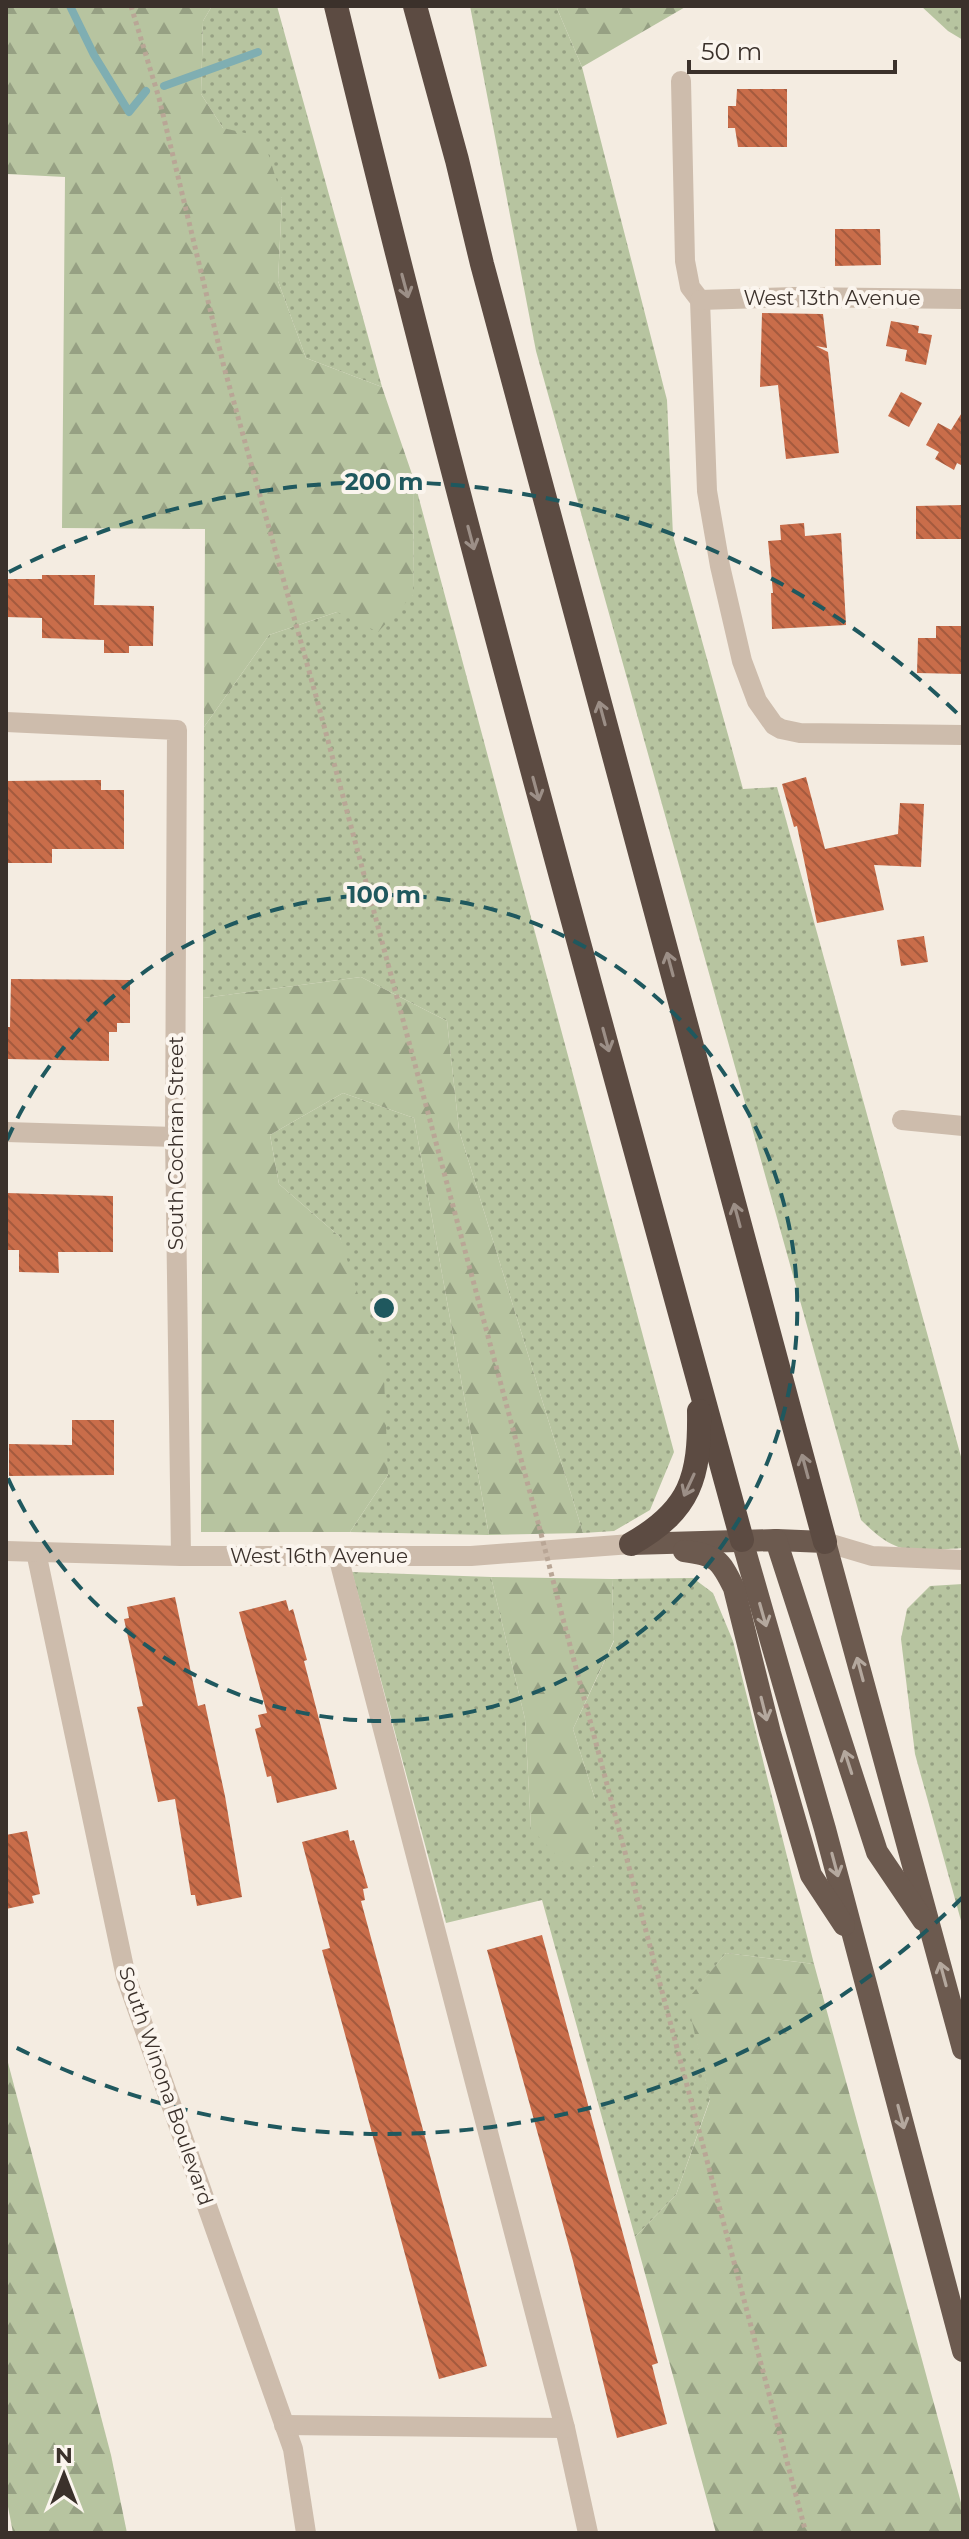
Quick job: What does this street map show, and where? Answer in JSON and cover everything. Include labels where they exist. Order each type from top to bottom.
[{"type":"highway","points":[[319,6],[386,211]]},
{"type":"highway","points":[[336,6],[529,763],[742,1540],[825,1829],[963,2351]]},
{"type":"highway","points":[[415,6],[963,2049]]},
{"type":"highway","points":[[431,6],[457,160]]},
{"type":"highway","points":[[631,1544],[655,1530],[677,1510],[695,1471],[699,1427],[698,1380]]},
{"type":"highway","points":[[631,1544],[742,1540],[825,1542]]},
{"type":"highway","points":[[776,1540],[877,1852],[931,1931]]},
{"type":"highway","points":[[631,1544],[708,1554],[723,1566],[734,1588],[770,1733],[811,1875],[855,1942]]},
{"type":"street","points":[[681,81],[685,261],[690,287],[700,300],[707,491],[720,566],[749,685],[763,712],[781,729],[800,733],[963,735]]},
{"type":"street","name":"West 13th Avenue","points":[[700,300],[779,297],[963,299]]},
{"type":"street","name":"South Cochran Street","points":[[6,722],[177,730],[175,1137],[181,1556]]},
{"type":"street","points":[[902,1120],[963,1126]]},
{"type":"street","points":[[6,1132],[175,1137]]},
{"type":"street","points":[[825,1542],[872,1556],[963,1560]]},
{"type":"street","name":"West 16th Avenue","points":[[6,1551],[181,1556],[471,1556],[631,1544]]},
{"type":"street","name":"South Winona Boulevard","points":[[36,1552],[126,1977],[293,2449],[306,2533]]},
{"type":"street","points":[[338,1556],[565,2428],[588,2533]]},
{"type":"street","points":[[284,2425],[565,2428]]},
{"type":"path","points":[[131,6],[159,98],[228,382],[320,711],[806,2533]]},
{"type":"green space","points":[[6,6],[212,6],[203,21],[201,94],[223,128],[263,137],[282,198],[278,281],[306,358],[382,387],[414,480],[413,595],[378,632],[337,612],[269,635],[204,727],[205,529],[62,528],[65,177],[6,174]]},
{"type":"green space","points":[[212,6],[277,6],[382,387],[306,358],[278,281],[282,198],[223,128],[201,94],[203,21]]},
{"type":"green space","points":[[470,6],[556,6],[582,67],[667,400],[673,536],[743,789],[777,787],[963,1464],[963,1548],[919,1550],[897,1546],[861,1520],[536,351]]},
{"type":"green space","points":[[556,6],[687,6],[582,67]]},
{"type":"green space","points":[[921,6],[963,6],[963,40],[948,31]]},
{"type":"green space","points":[[414,480],[674,1452],[650,1510],[614,1531],[583,1533],[459,1130],[447,1021],[361,977],[203,998],[204,727],[269,635],[337,612],[413,595]]},
{"type":"green space","points":[[361,977],[447,1021],[459,1130],[583,1533],[489,1535],[414,1118],[343,1093],[270,1135],[279,1184],[340,1237],[384,1377],[388,1475],[350,1532],[201,1532],[203,998]]},
{"type":"green space","points":[[343,1093],[414,1118],[489,1535],[350,1532],[388,1475],[340,1237],[279,1184],[270,1135]]},
{"type":"green space","points":[[352,1572],[491,1577],[525,1719],[531,1829],[594,1867],[595,1799],[573,1729],[614,1641],[612,1579],[693,1578],[713,1593],[733,1641],[814,1964],[726,1953],[688,2000],[710,2099],[676,2195],[635,2237],[542,1900],[446,1923]]},
{"type":"green space","points":[[491,1577],[612,1579],[614,1640],[573,1729],[595,1799],[595,1867],[563,1862],[531,1829],[525,1719]]},
{"type":"green space","points":[[963,1584],[963,1928],[915,1754],[901,1639],[907,1609],[930,1586]]},
{"type":"green space","points":[[726,1953],[814,1964],[963,2510],[963,2533],[716,2533],[635,2237],[676,2195],[710,2100],[687,2000]]},
{"type":"green space","points":[[6,2055],[111,2455],[127,2533],[13,2533],[6,2496]]},
{"type":"building","points":[[737,89],[787,89],[787,147],[738,147],[735,128],[728,128],[728,106],[736,106]]},
{"type":"building","points":[[835,229],[880,229],[881,265],[835,266]]},
{"type":"building","points":[[762,313],[823,314],[827,348],[816,346],[828,352],[839,453],[786,459],[778,385],[760,387]]},
{"type":"building","points":[[891,321],[919,326],[918,333],[932,335],[926,365],[905,361],[907,350],[886,346]]},
{"type":"building","points":[[901,392],[922,403],[909,427],[888,416]]},
{"type":"building","points":[[963,411],[963,466],[957,463],[954,470],[935,459],[939,452],[926,445],[938,423],[951,430]]},
{"type":"building","points":[[963,505],[963,539],[916,539],[916,506]]},
{"type":"building","points":[[804,523],[805,536],[841,533],[846,625],[772,629],[773,593],[768,541],[781,540],[780,525]]},
{"type":"building","points":[[42,575],[95,575],[94,605],[154,606],[153,646],[129,646],[129,653],[104,653],[104,640],[42,638],[42,618],[6,617],[6,579],[42,579]]},
{"type":"building","points":[[936,626],[963,626],[963,674],[917,673],[918,638],[936,638]]},
{"type":"building","points":[[806,777],[825,849],[898,834],[900,803],[924,804],[921,867],[874,865],[884,910],[817,923],[797,826],[794,827],[782,784]]},
{"type":"building","points":[[101,780],[101,790],[124,790],[124,849],[52,849],[52,863],[6,863],[6,781]]},
{"type":"building","points":[[924,936],[928,962],[901,966],[897,940]]},
{"type":"building","points":[[11,979],[130,980],[130,1023],[117,1023],[117,1032],[109,1032],[109,1061],[6,1059]]},
{"type":"building","points":[[6,1193],[113,1196],[113,1252],[58,1252],[59,1273],[19,1272],[19,1250],[6,1250]]},
{"type":"building","points":[[72,1420],[114,1420],[114,1475],[9,1476],[9,1444],[72,1445]]},
{"type":"building","points":[[175,1597],[198,1706],[205,1704],[242,1897],[197,1906],[195,1895],[191,1895],[175,1799],[158,1802],[137,1707],[143,1706],[124,1619],[129,1618],[127,1607]]},
{"type":"building","points":[[286,1600],[289,1611],[293,1609],[307,1660],[304,1661],[337,1789],[277,1803],[255,1729],[261,1727],[258,1715],[267,1713],[239,1612]]},
{"type":"building","points":[[348,1830],[350,1841],[354,1840],[368,1888],[363,1889],[365,1900],[361,1901],[487,2366],[439,2379],[322,1950],[330,1948],[302,1842]]},
{"type":"building","points":[[27,1831],[40,1894],[32,1896],[34,1903],[6,1909],[6,1835]]},
{"type":"building","points":[[542,1935],[658,2363],[652,2365],[667,2424],[617,2438],[573,2261],[487,1950]]},
{"type":"waterway","points":[[70,6],[94,55],[129,112],[146,91]]},
{"type":"waterway","points":[[164,86],[258,52]]}]
